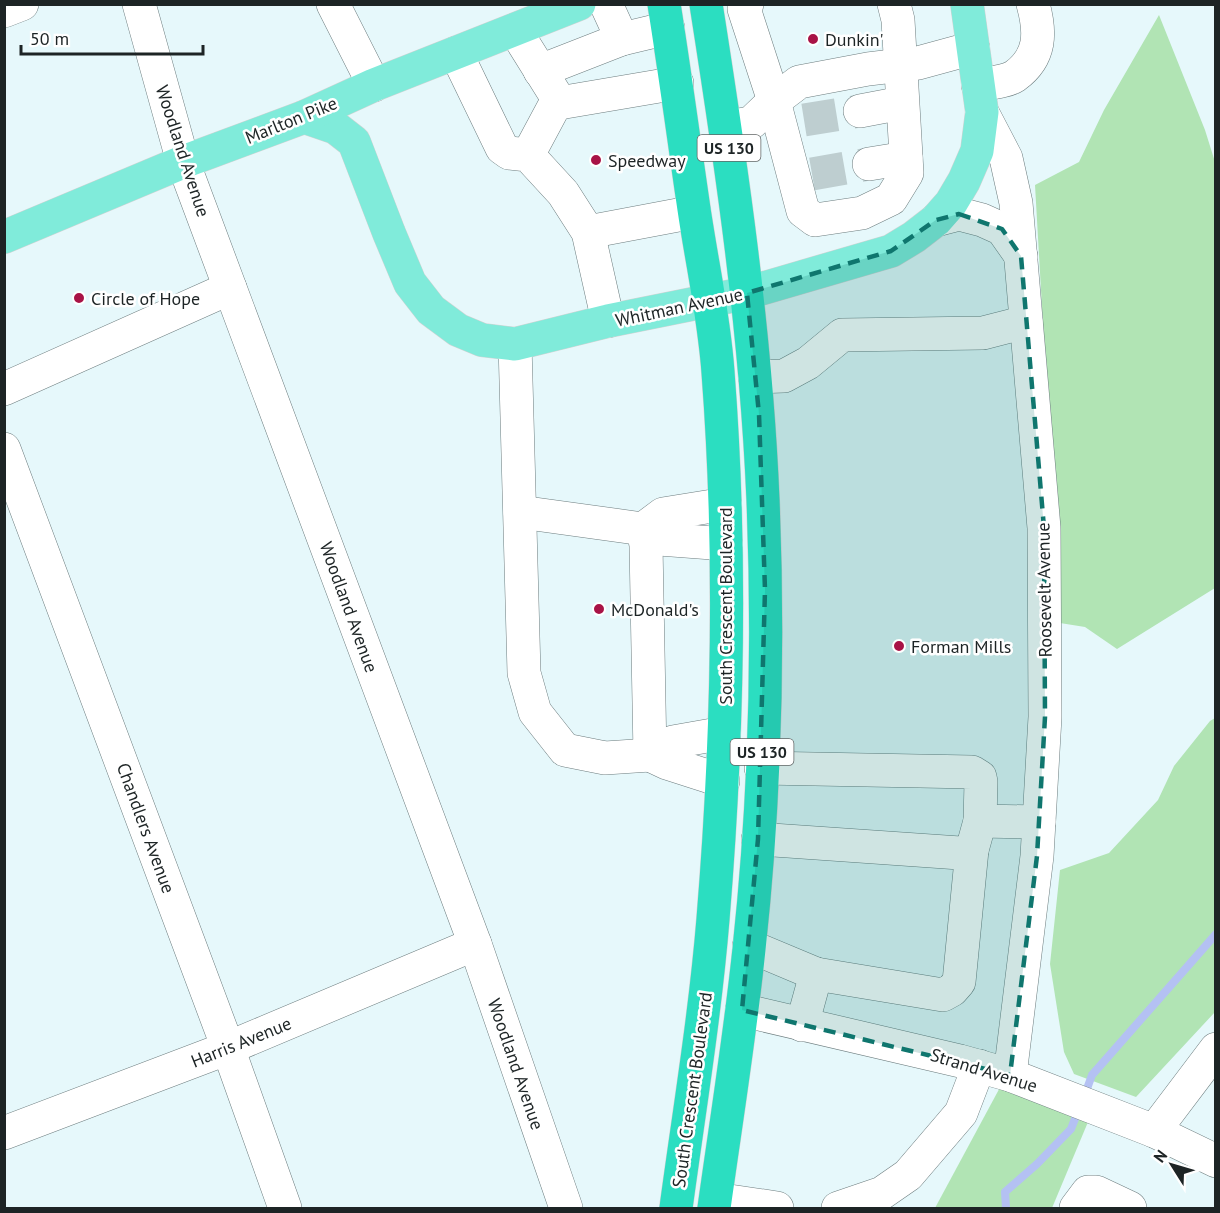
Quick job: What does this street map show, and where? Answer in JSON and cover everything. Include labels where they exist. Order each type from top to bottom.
[{"type":"highway","name":"US 130","points":[[706,4],[726,127],[756,377],[765,590],[758,839],[742,1010],[715,1204]]},
{"type":"highway","name":"South Crescent Boulevard","points":[[666,16],[694,212],[710,299],[718,369],[727,589],[723,781],[713,921],[704,1010],[676,1209]]},
{"type":"main road","name":"Marlton Pike","points":[[4,237],[183,162],[304,117],[374,86],[579,4]]},
{"type":"main road","name":"Whitman Avenue","points":[[354,142],[411,283],[431,310],[458,330],[482,340],[514,344],[608,321],[747,293],[891,251],[936,220],[951,203],[977,152],[980,99],[967,4]]},
{"type":"main road","points":[[304,117],[336,128],[354,142],[359,121],[374,86]]},
{"type":"street","points":[[4,11],[22,4]]},
{"type":"street","name":"Woodland Avenue","points":[[139,4],[183,162],[475,944],[566,1209]]},
{"type":"street","points":[[333,4],[374,86]]},
{"type":"street","points":[[606,4],[622,39]]},
{"type":"street","points":[[747,4],[744,9],[786,116],[803,176],[803,211],[815,220],[862,213],[891,199],[907,173],[898,20],[894,4]]},
{"type":"street","points":[[980,99],[1014,77],[1034,55],[1039,26],[1033,4]]},
{"type":"street","points":[[540,71],[622,39],[666,16]]},
{"type":"street","points":[[515,30],[558,99],[564,102],[677,83]]},
{"type":"street","points":[[786,116],[798,82],[868,69],[918,63],[973,48]]},
{"type":"street","points":[[456,53],[502,148],[509,153],[528,155],[563,193],[588,232],[608,321]]},
{"type":"street","points":[[528,155],[558,99]]},
{"type":"street","name":"Roosevelt Avenue","points":[[980,99],[1006,158],[1016,203],[1044,528],[1045,717],[1037,856],[1010,1075]]},
{"type":"street","points":[[860,111],[902,103]]},
{"type":"street","points":[[726,127],[786,116]]},
{"type":"street","points":[[869,164],[906,158]]},
{"type":"street","points":[[588,232],[694,212]]},
{"type":"street","points":[[936,220],[959,214],[982,220],[1002,229],[1021,256]]},
{"type":"street","points":[[4,389],[136,332],[230,288]]},
{"type":"street","points":[[756,377],[784,376],[808,363],[842,335],[983,333],[1026,322]]},
{"type":"street","points":[[514,344],[524,672],[535,712],[565,750],[605,758],[650,755],[673,742],[724,733]]},
{"type":"street","name":"Chandlers Avenue","points":[[4,449],[228,1048],[285,1209]]},
{"type":"street","points":[[643,529],[663,514],[725,504]]},
{"type":"street","points":[[520,512],[643,529],[659,539],[726,544]]},
{"type":"street","points":[[643,529],[646,545],[650,755]]},
{"type":"street","points":[[650,755],[667,763],[723,781]]},
{"type":"street","points":[[749,945],[816,974],[943,996],[952,990],[959,982],[981,782],[980,777],[972,772],[761,768]]},
{"type":"street","points":[[758,839],[960,853],[976,835],[1039,822]]},
{"type":"street","name":"Harris Avenue","points":[[4,1133],[228,1048],[475,944]]},
{"type":"street","points":[[801,1025],[816,974]]},
{"type":"street","name":"Strand Avenue","points":[[742,1010],[1010,1075],[1154,1131],[1215,1161]]},
{"type":"street","points":[[1154,1131],[1215,1049]]},
{"type":"street","points":[[838,1209],[882,1193],[908,1175],[961,1113],[979,1066]]},
{"type":"street","points":[[1076,1209],[1088,1192],[1096,1192],[1130,1209]]},
{"type":"street","points":[[715,1204],[777,1209]]},
{"type":"highlighted area","points":[[959,214],[1002,229],[1021,256],[1044,528],[1045,717],[1037,856],[1010,1075],[742,1010],[758,839],[765,590],[759,414],[747,293],[891,251],[936,220]]},
{"type":"green space","points":[[1159,15],[1205,130],[1215,162],[1215,588],[1117,649],[1085,627],[1060,623],[1035,185],[1079,162],[1104,110]]},
{"type":"green space","points":[[1215,718],[1215,1012],[1136,1097],[1074,1074],[1064,1052],[1050,964],[1060,870],[1109,853],[1158,800],[1174,766],[1210,721]]},
{"type":"green space","points":[[1004,1080],[1088,1122],[1052,1208],[935,1208]]},
{"type":"waterway","points":[[1084,1097],[1092,1075],[1216,934]]},
{"type":"waterway","points":[[1006,1208],[1005,1192],[1037,1164],[1071,1129],[1078,1111]]},
{"type":"tunnel","points":[[804,120],[860,111]]},
{"type":"tunnel","points":[[812,174],[869,164]]},
{"type":"place","name":"Dunkin'","points":[[813,39]]},
{"type":"place","name":"Speedway","points":[[596,160]]},
{"type":"place","name":"Circle of Hope","points":[[79,298]]},
{"type":"place","name":"McDonald's","points":[[599,609]]},
{"type":"place","name":"Forman Mills","points":[[899,646]]}]
